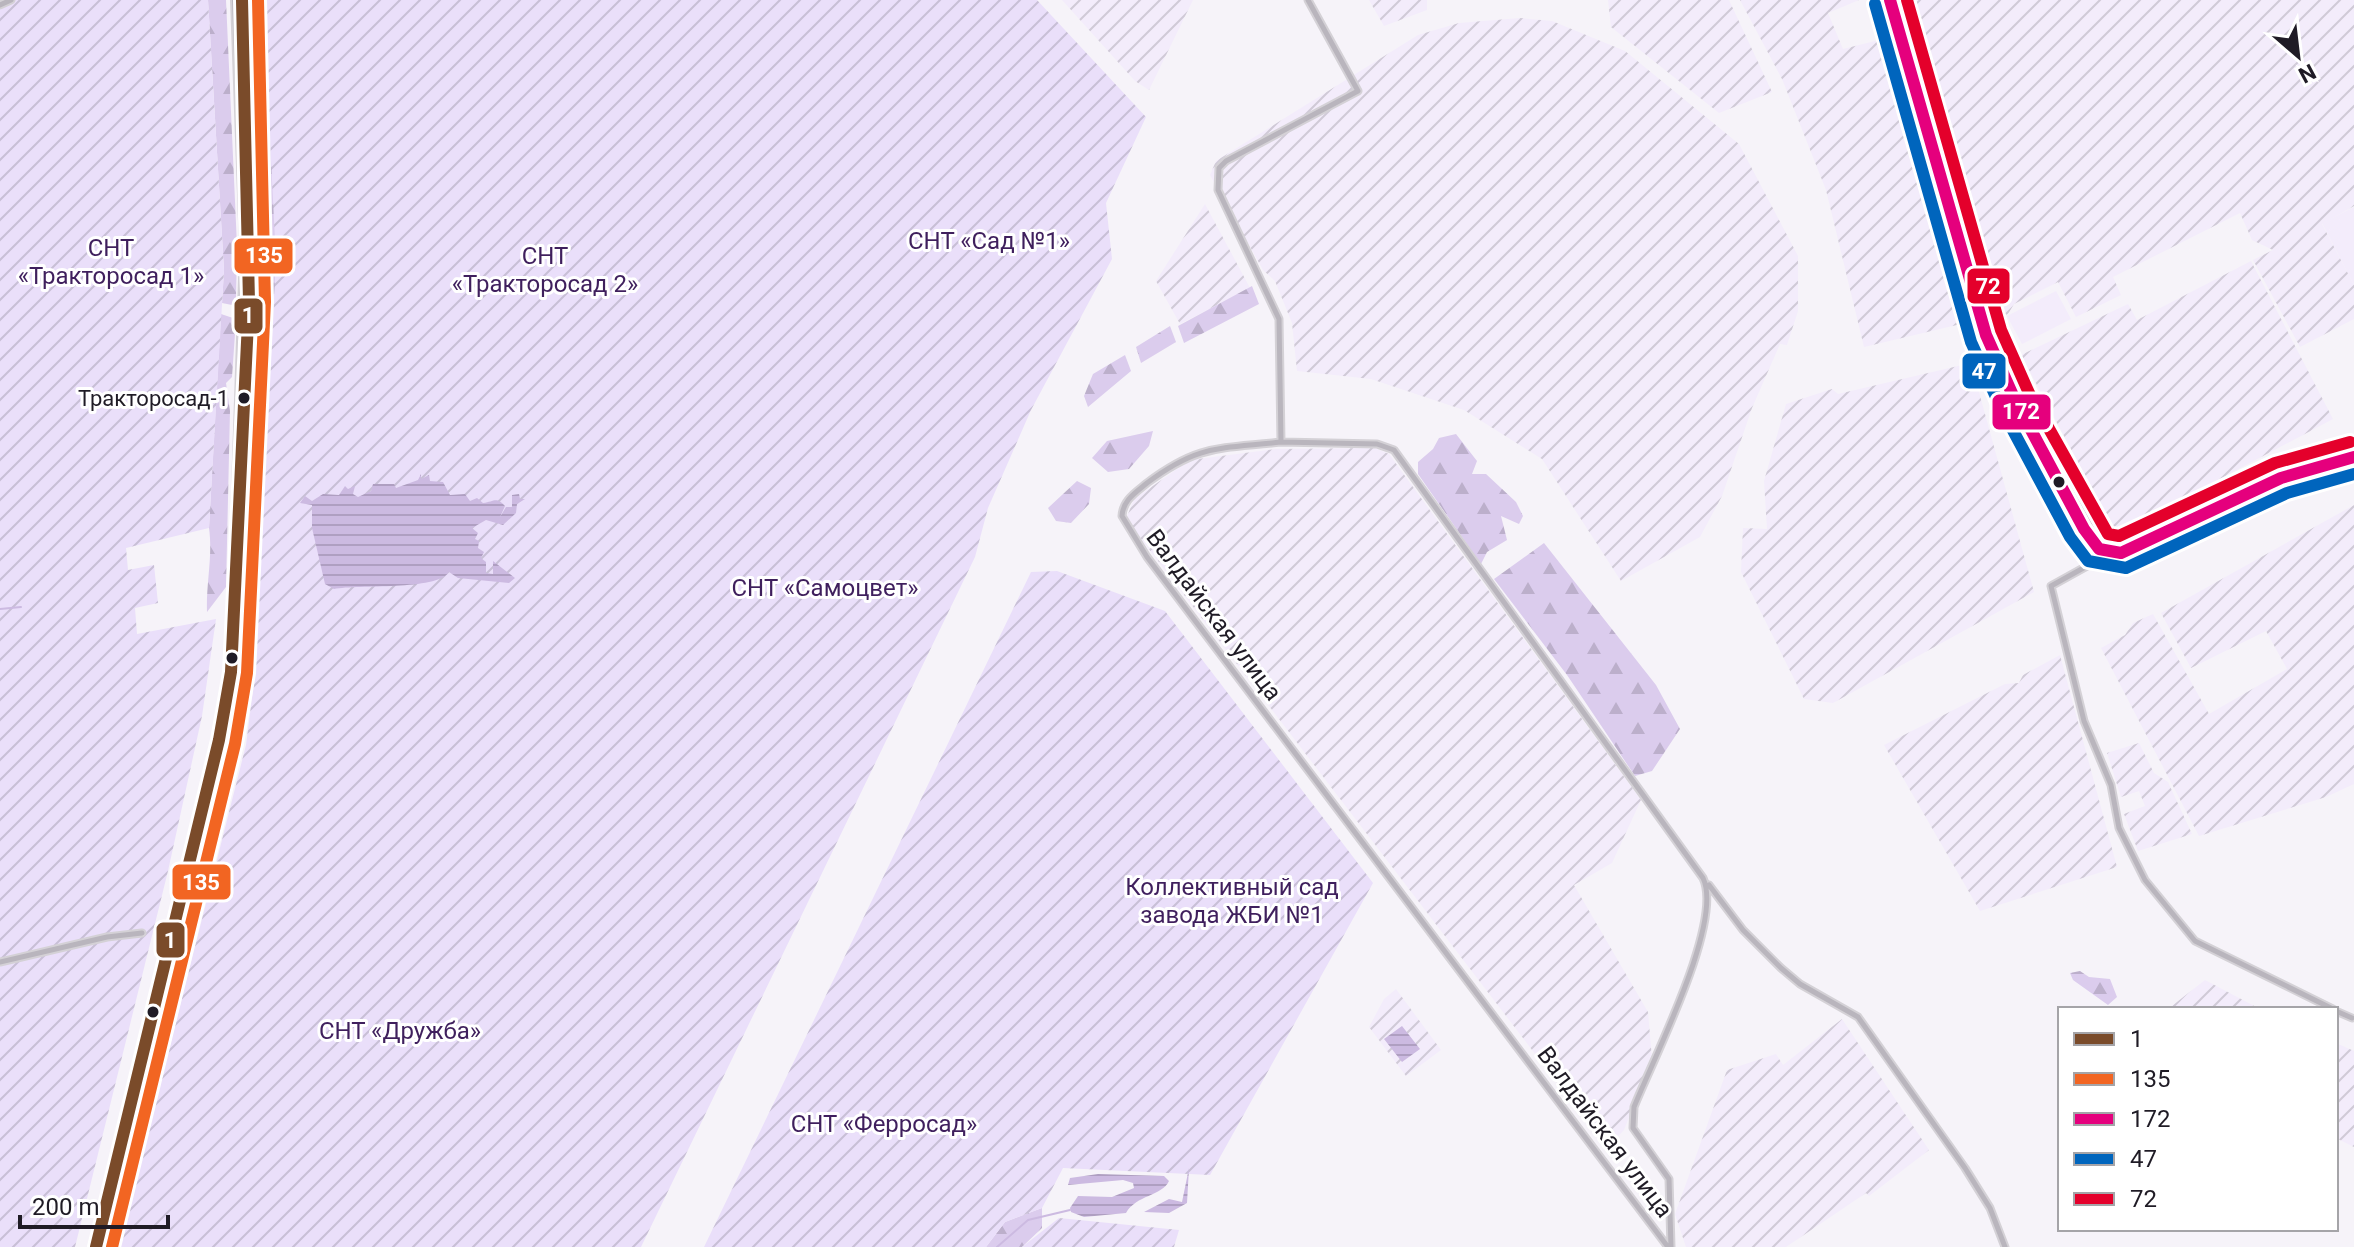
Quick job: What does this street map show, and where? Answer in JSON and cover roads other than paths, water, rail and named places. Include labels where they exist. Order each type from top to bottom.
[{"type":"main road","points":[[96,1247],[227,703],[234,634],[245,234],[236,0]]},
{"type":"main road","points":[[241,432],[245,413],[250,250],[242,0]]},
{"type":"main road","points":[[1890,0],[1986,335],[2015,400],[2084,529],[2107,548],[2128,551],[2298,471],[2354,457]]},
{"type":"main road","points":[[1898,0],[1992,332],[2022,397],[2107,548]]},
{"type":"main road","points":[[2107,548],[2297,461],[2354,447]]},
{"type":"street","points":[[0,5],[11,0]]},
{"type":"street","points":[[1308,0],[1358,91],[1226,161],[1216,179],[1218,190],[1279,319],[1281,442],[1377,444],[1394,450],[1743,930],[1800,984],[1858,1017],[1965,1168],[1990,1208],[2005,1247]]},
{"type":"street","name":"Валдайская улица","points":[[1281,442],[1204,449],[1173,463],[1126,500],[1122,516],[1126,527],[1670,1247]]},
{"type":"street","points":[[2107,548],[2051,586],[2084,721],[2111,785],[2119,828],[2134,863],[2195,941],[2328,1007]]},
{"type":"street","points":[[1670,1247],[1669,1179],[1633,1128],[1634,1107],[1701,945],[1709,890],[1703,878]]},
{"type":"street","points":[[0,962],[107,937],[142,933]]},
{"type":"street","points":[[2338,1012],[2352,1018]]},
{"type":"waterway","points":[[0,609],[21,607]]},
{"type":"waterway","points":[[997,1247],[1028,1220],[1070,1210]]},
{"type":"place","name":"Тракторосад-1","points":[[244,398]]},
{"type":"park label","name":"СНТ «Сад №1»","points":[[989,241]]},
{"type":"park label","name":"СНТ «Тракторосад 1»","points":[[111,262]]},
{"type":"park label","name":"СНТ «Тракторосад 2»","points":[[545,270]]},
{"type":"park label","name":"СНТ «Самоцвет»","points":[[825,588]]},
{"type":"park label","name":"Коллективный сад завода ЖБИ №1","points":[[1232,901]]},
{"type":"park label","name":"СНТ «Дружба»","points":[[400,1031]]},
{"type":"park label","name":"СНТ «Ферросад»","points":[[884,1124]]}]
